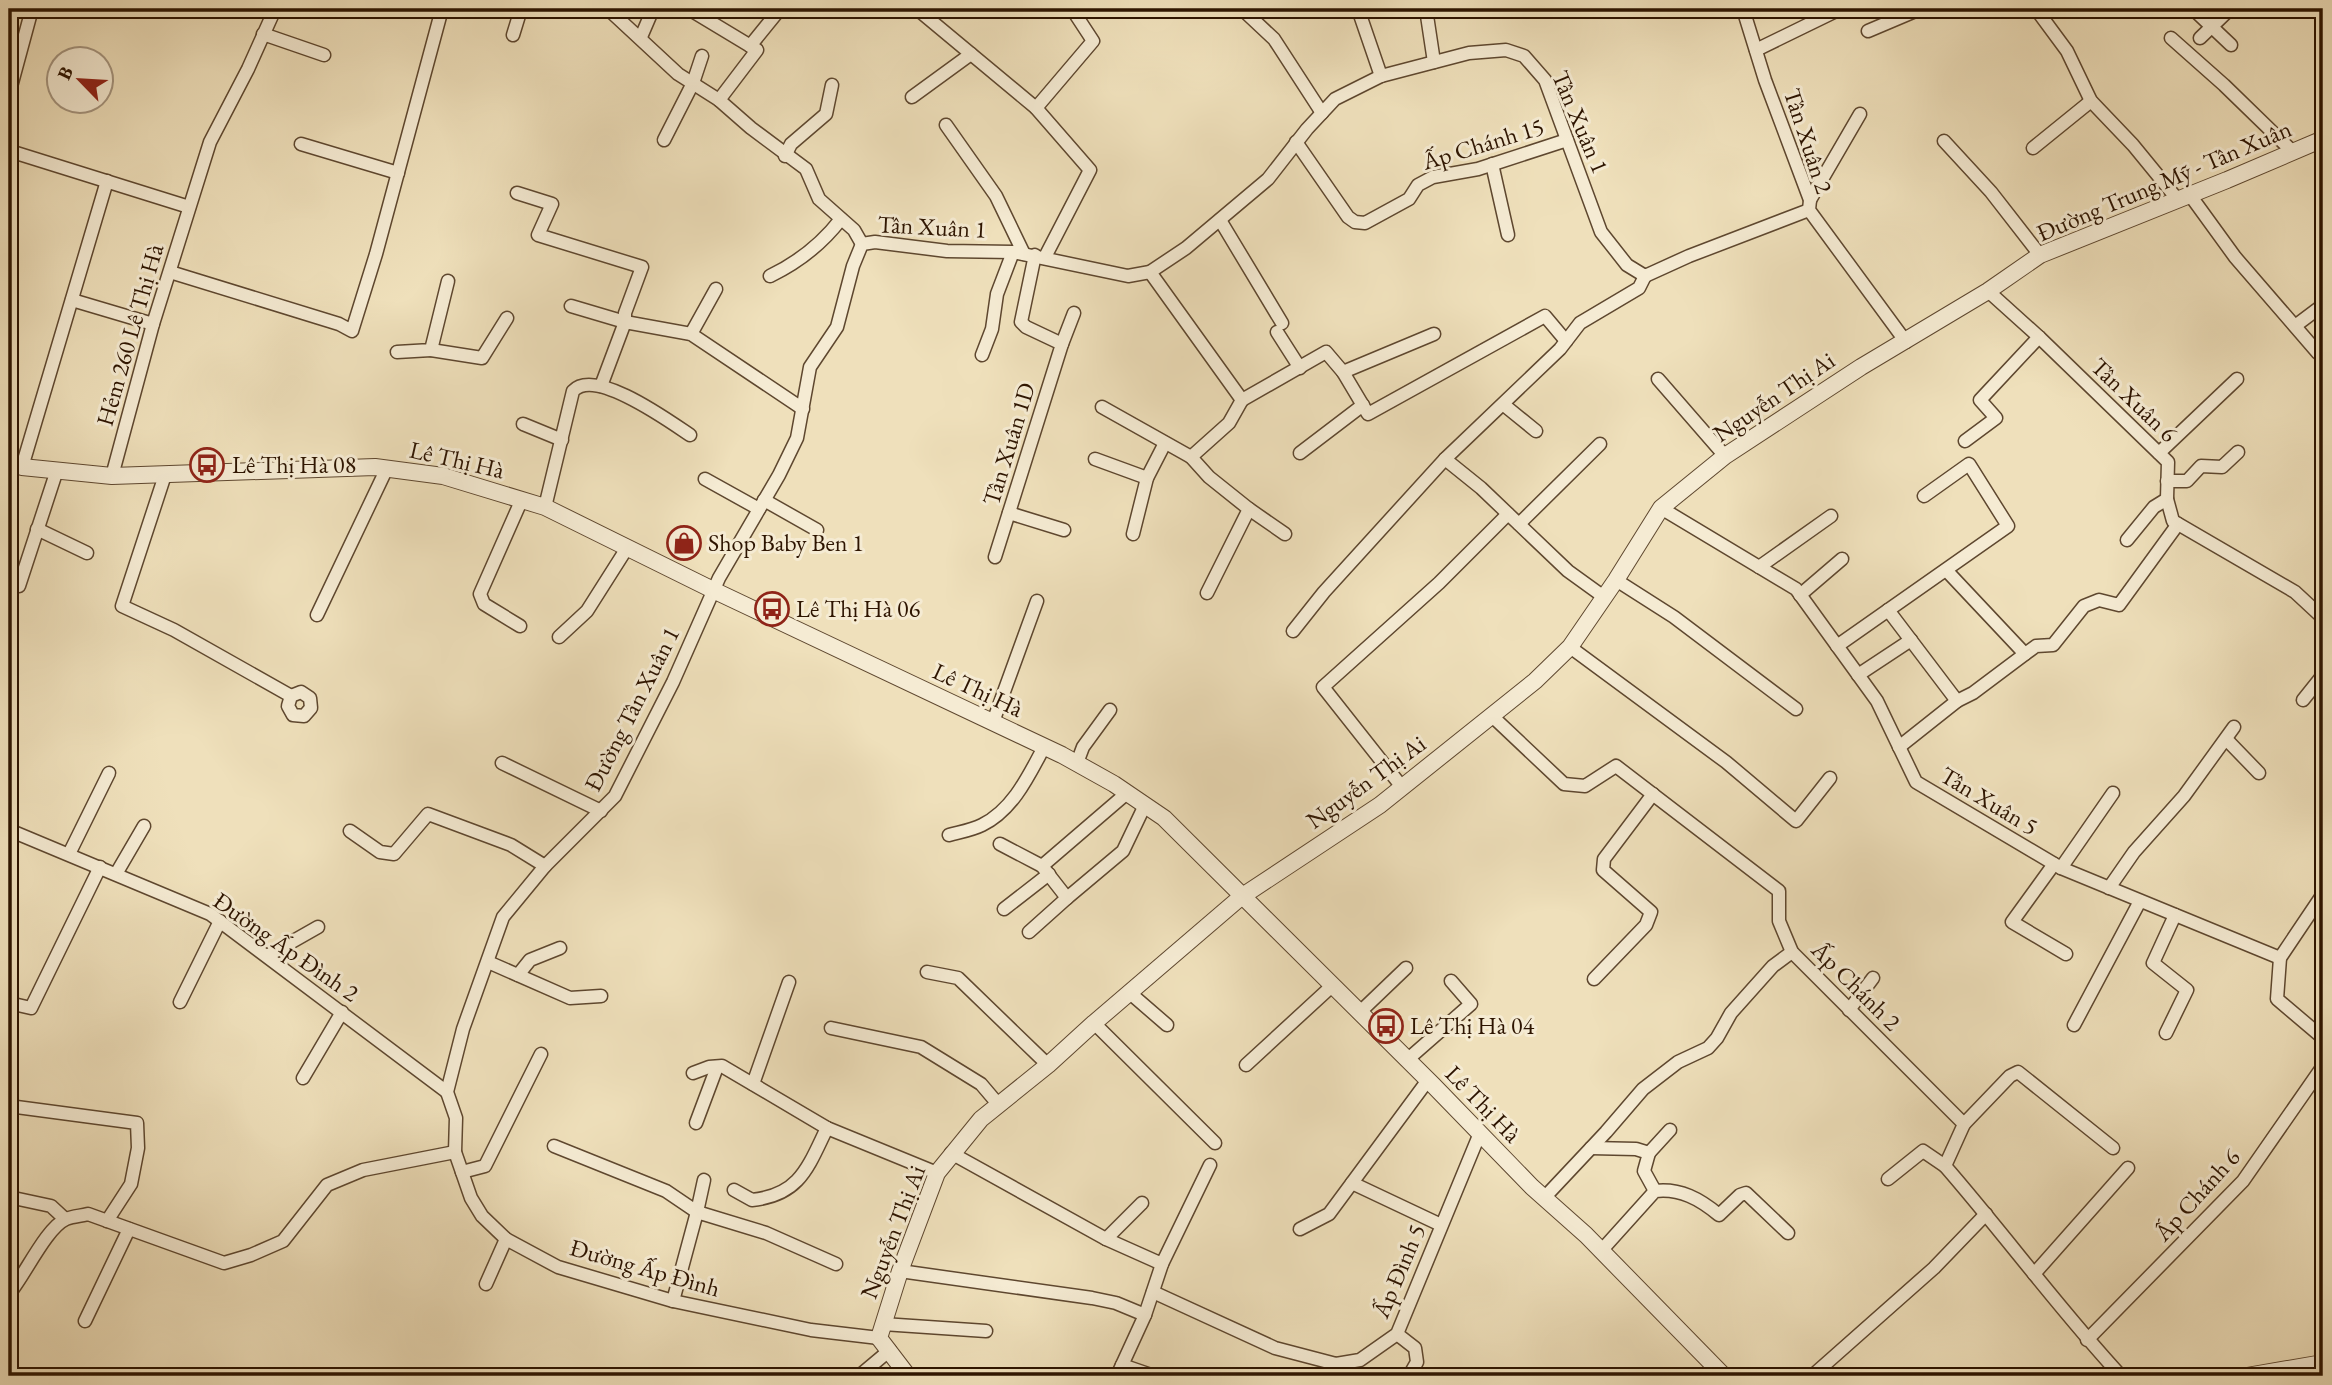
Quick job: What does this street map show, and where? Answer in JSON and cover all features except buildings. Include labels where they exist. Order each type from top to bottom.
[{"type":"street","points":[[9,94],[32,9]]},
{"type":"street","name":"Hẻm 260 Lê Thị Hà","points":[[112,476],[153,324],[210,142],[275,9]]},
{"type":"street","points":[[170,272],[339,324],[352,331],[442,9]]},
{"type":"street","points":[[513,35],[521,9]]},
{"type":"street","points":[[608,9],[678,74],[719,100],[785,156],[806,169],[819,199],[854,230],[862,244]]},
{"type":"street","points":[[641,37],[653,9]]},
{"type":"street","points":[[689,9],[757,50],[719,100]]},
{"type":"street","points":[[750,46],[780,9]]},
{"type":"street","points":[[918,9],[1036,108],[1090,170],[998,294],[992,329],[982,355]]},
{"type":"street","points":[[1036,108],[1093,41],[1072,9]]},
{"type":"street","points":[[1242,9],[1274,39],[1322,113]]},
{"type":"street","points":[[1358,9],[1381,76]]},
{"type":"street","points":[[1426,9],[1434,62]]},
{"type":"street","name":"Tân Xuân 2","points":[[1743,9],[1809,205],[1906,342]]},
{"type":"street","points":[[1756,50],[1840,9]]},
{"type":"street","points":[[1868,31],[1920,9]]},
{"type":"street","points":[[2036,9],[2067,51],[2091,101],[2184,198],[2318,353],[2323,349]]},
{"type":"street","points":[[2193,9],[2231,45]]},
{"type":"street","points":[[2200,38],[2230,9]]},
{"type":"street","points":[[264,34],[324,55]]},
{"type":"street","points":[[2171,38],[2293,152]]},
{"type":"street","name":"Tân Xuân 1","points":[[713,590],[779,475],[797,438],[810,367],[837,327],[853,266],[862,244],[875,242],[947,250],[1029,254],[1128,276],[1150,272],[1220,220],[1268,179],[1296,142],[1335,99],[1381,76],[1469,53],[1506,50],[1524,56],[1545,80],[1601,232],[1627,265],[1645,276]]},
{"type":"street","points":[[912,97],[971,54]]},
{"type":"street","points":[[664,140],[694,83],[702,56]]},
{"type":"street","points":[[785,156],[791,144],[826,114],[832,85]]},
{"type":"street","points":[[2033,149],[2091,101]]},
{"type":"street","points":[[1293,631],[1324,592],[1445,460],[1504,405],[1580,323],[1639,288],[1645,276],[1809,205],[1860,114]]},
{"type":"street","points":[[946,125],[996,196],[1029,254],[1021,322],[1062,344]]},
{"type":"street","name":"Đường Trung Mỹ - Tân Xuân","points":[[1988,291],[2040,255],[2323,139]]},
{"type":"street","name":"Ấp Chánh 15","points":[[1296,142],[1348,217],[1355,222],[1365,223],[1409,199],[1418,185],[1433,177],[1478,169],[1567,140]]},
{"type":"street","points":[[1944,141],[1991,192],[2040,255]]},
{"type":"street","points":[[301,144],[398,173]]},
{"type":"street","points":[[9,149],[189,207]]},
{"type":"street","points":[[1492,164],[1508,235]]},
{"type":"street","points":[[15,463],[72,300],[107,181]]},
{"type":"street","points":[[517,193],[552,205],[538,235],[642,267],[601,386]]},
{"type":"street","points":[[770,276],[792,265],[825,240],[841,219]]},
{"type":"street","points":[[1220,220],[1300,368]]},
{"type":"street","points":[[1150,272],[1242,400]]},
{"type":"street","points":[[430,351],[448,281]]},
{"type":"street","points":[[691,334],[716,289]]},
{"type":"street","name":"Nguyễn Thị Ai","points":[[884,1338],[900,1271],[937,1173],[981,1119],[1048,1065],[1241,897],[1380,805],[1535,681],[1570,647],[1661,508],[1725,456],[1861,367],[1988,291]]},
{"type":"street","name":"Tân Xuân 6","points":[[1988,291],[2168,462],[2167,499],[2173,521],[2178,524]]},
{"type":"street","points":[[72,300],[153,324]]},
{"type":"street","points":[[2295,326],[2323,305]]},
{"type":"street","points":[[570,306],[625,322],[691,334],[803,409]]},
{"type":"street","name":"Tân Xuân 1D","points":[[995,557],[1074,313]]},
{"type":"street","points":[[1191,457],[1228,423],[1242,400],[1326,352],[1343,372],[1368,414],[1545,316],[1566,341]]},
{"type":"street","points":[[397,352],[430,351],[482,358],[508,318]]},
{"type":"street","points":[[1343,372],[1434,334]]},
{"type":"street","points":[[1965,441],[1996,418],[1980,400],[2039,337]]},
{"type":"street","points":[[1658,379],[1725,456]]},
{"type":"street","points":[[2159,453],[2237,379]]},
{"type":"street","points":[[545,508],[573,391],[584,383],[601,386],[643,404],[690,435]]},
{"type":"street","points":[[1300,453],[1363,405]]},
{"type":"street","points":[[1504,405],[1536,431]]},
{"type":"street","points":[[1102,407],[1191,457],[1209,477],[1285,534]]},
{"type":"street","points":[[523,424],[562,440]]},
{"type":"street","points":[[1133,534],[1147,478],[1165,443]]},
{"type":"street","points":[[1519,524],[1600,444]]},
{"type":"street","points":[[2167,481],[2187,481],[2201,466],[2222,467],[2238,452]]},
{"type":"street","points":[[1095,459],[1147,478]]},
{"type":"street","points":[[1445,460],[1460,470],[1568,571],[1604,597]]},
{"type":"street","name":"Lê Thị Hà","points":[[15,463],[112,476],[339,467],[387,468],[443,476],[545,508],[1077,763],[1164,818],[1724,1376]]},
{"type":"street","points":[[1837,646],[2008,526],[1969,464],[1924,496]]},
{"type":"street","points":[[317,615],[387,468]]},
{"type":"street","points":[[19,586],[57,470]]},
{"type":"street","points":[[165,475],[122,607],[174,629],[291,696]]},
{"type":"street","points":[[705,479],[817,530]]},
{"type":"street","points":[[520,626],[484,604],[480,594],[522,499]]},
{"type":"street","points":[[2127,540],[2154,507],[2167,499]]},
{"type":"street","name":"Tân Xuân 5","points":[[1661,508],[1796,589],[1877,701],[1916,782],[2058,866],[2280,958]]},
{"type":"street","points":[[1207,593],[1249,509]]},
{"type":"street","points":[[1009,513],[1064,530]]},
{"type":"street","points":[[1402,787],[1323,687],[1439,583],[1507,514]]},
{"type":"street","points":[[1759,567],[1830,516]]},
{"type":"street","points":[[1899,747],[1957,701],[1973,693],[2036,646],[2053,645],[2084,606],[2099,600],[2119,605],[2178,524],[2295,592],[2323,618]]},
{"type":"street","points":[[37,528],[87,553]]},
{"type":"street","points":[[559,637],[587,611],[627,548]]},
{"type":"street","points":[[1800,595],[1842,559]]},
{"type":"street","points":[[1945,570],[2025,654]]},
{"type":"street","points":[[1616,580],[1685,625],[1796,709]]},
{"type":"street","name":"Đường Tân Xuân 1","points":[[455,1152],[456,1118],[447,1092],[463,1029],[503,917],[545,866],[615,796],[642,746],[713,590]]},
{"type":"street","points":[[993,722],[1037,601]]},
{"type":"street","points":[[1888,610],[1957,701]]},
{"type":"street","points":[[1858,675],[1911,640]]},
{"type":"street","points":[[1570,647],[1726,762],[1796,821],[1830,778]]},
{"type":"street","points":[[2303,700],[2323,675]]},
{"type":"street","points":[[1077,763],[1083,747],[1110,710]]},
{"type":"street","name":"Ấp Chánh 2","points":[[1492,716],[1564,784],[1585,786],[1616,766],[1779,891],[1779,921],[1792,952],[1965,1124]]},
{"type":"street","points":[[2109,888],[2134,852],[2184,796],[2234,727]]},
{"type":"street","points":[[2227,740],[2259,773]]},
{"type":"street","points":[[949,835],[983,825],[1005,808],[1021,789],[1044,747]]},
{"type":"street","points":[[502,763],[601,811]]},
{"type":"street","points":[[69,854],[109,773]]},
{"type":"street","points":[[1004,909],[1127,793]]},
{"type":"street","points":[[2066,954],[2012,922],[2113,793]]},
{"type":"street","points":[[1594,979],[1646,925],[1651,912],[1603,870],[1604,859],[1653,794]]},
{"type":"street","points":[[1029,932],[1123,851],[1145,805]]},
{"type":"street","points":[[350,831],[380,852],[394,854],[428,814],[511,845],[545,866]]},
{"type":"street","points":[[116,874],[144,826]]},
{"type":"street","name":"Đường Ấp Đình 2","points":[[9,830],[210,914],[447,1092]]},
{"type":"street","points":[[1000,844],[1046,870],[1067,898]]},
{"type":"street","points":[[9,1003],[31,1008],[100,867]]},
{"type":"street","points":[[2323,894],[2280,958],[2277,999],[2323,1038]]},
{"type":"street","points":[[2074,1025],[2140,901]]},
{"type":"street","points":[[2166,1033],[2187,990],[2153,963],[2175,915]]},
{"type":"street","points":[[180,1002],[220,921]]},
{"type":"street","points":[[267,956],[318,927]]},
{"type":"street","points":[[518,975],[530,960],[560,948]]},
{"type":"street","points":[[1544,1198],[1643,1089],[1678,1062],[1707,1048],[1717,1038],[1731,1013],[1773,966],[1792,952]]},
{"type":"street","points":[[488,962],[570,998],[601,996]]},
{"type":"street","points":[[1359,1013],[1406,968]]},
{"type":"street","points":[[928,972],[958,978],[1048,1065]]},
{"type":"street","points":[[1849,1010],[1873,978]]},
{"type":"street","points":[[1408,1060],[1471,1004],[1451,981]]},
{"type":"street","points":[[753,1084],[789,982]]},
{"type":"street","points":[[1246,1065],[1333,985]]},
{"type":"street","points":[[1130,993],[1167,1025]]},
{"type":"street","points":[[303,1078],[342,1012]]},
{"type":"street","points":[[1094,1023],[1215,1143]]},
{"type":"street","points":[[831,1028],[921,1047],[981,1084],[998,1104]]},
{"type":"street","points":[[462,1172],[485,1166],[541,1054]]},
{"type":"street","points":[[693,1073],[722,1066],[827,1128],[937,1173]]},
{"type":"street","name":"Ấp Chánh 6","points":[[2087,1340],[2243,1181],[2323,1066]]},
{"type":"street","points":[[696,1123],[717,1067]]},
{"type":"street","points":[[1945,1166],[1965,1124],[2010,1076],[2018,1072],[2113,1148]]},
{"type":"street","points":[[1300,1229],[1329,1213],[1428,1080]]},
{"type":"street","points":[[9,1106],[137,1123],[138,1148],[131,1184],[107,1221]]},
{"type":"street","points":[[734,1190],[752,1200],[780,1194],[796,1182],[808,1166],[827,1128]]},
{"type":"street","points":[[1655,1191],[1644,1171],[1649,1153],[1670,1130]]},
{"type":"street","name":"Ấp Đình 5","points":[[1153,1292],[1275,1348],[1336,1364],[1360,1360],[1396,1334],[1480,1133]]},
{"type":"street","points":[[554,1146],[666,1191],[697,1212],[766,1233],[836,1264]]},
{"type":"street","points":[[1591,1148],[1636,1149],[1649,1153]]},
{"type":"street","points":[[1888,1179],[1923,1151],[1945,1166],[2087,1340],[2121,1376]]},
{"type":"street","points":[[9,1294],[50,1233],[65,1219],[88,1214],[224,1263],[283,1241],[327,1185],[363,1170],[455,1152]]},
{"type":"street","name":"Đường Ấp Đình","points":[[455,1152],[471,1198],[482,1216],[506,1239],[558,1267],[673,1301],[811,1330],[884,1338],[986,1331]]},
{"type":"street","points":[[951,1153],[1107,1239],[1162,1264]]},
{"type":"street","points":[[1154,1376],[1120,1370],[1145,1315],[1162,1264],[1210,1165]]},
{"type":"street","points":[[2034,1274],[2127,1168]]},
{"type":"street","points":[[673,1301],[704,1181]]},
{"type":"street","points":[[1352,1183],[1441,1225]]},
{"type":"street","points":[[1601,1251],[1655,1191],[1672,1189],[1679,1194],[1700,1199],[1719,1214],[1740,1195],[1746,1193],[1788,1233]]},
{"type":"street","points":[[9,1197],[51,1206],[65,1219]]},
{"type":"street","points":[[1107,1239],[1142,1203]]},
{"type":"street","points":[[1812,1376],[1934,1268],[1986,1214]]},
{"type":"street","points":[[85,1321],[129,1229]]},
{"type":"street","points":[[486,1284],[506,1239]]},
{"type":"street","points":[[900,1271],[1092,1298],[1116,1303],[1145,1315]]},
{"type":"street","points":[[1396,1334],[1415,1348],[1417,1362],[1409,1376]]},
{"type":"street","points":[[859,1376],[884,1338],[908,1376]]},
{"type":"street","points":[[2247,1376],[2323,1363]]},
{"type":"waterway","points":[[9,35],[17,9]]},
{"type":"place","name":"Lê Thị Hà 08","points":[[207,465]]},
{"type":"place","name":"Shop Baby Ben 1","points":[[684,543]]},
{"type":"place","name":"Lê Thị Hà 06","points":[[772,609]]},
{"type":"place","name":"Lê Thị Hà 04","points":[[1386,1026]]}]
